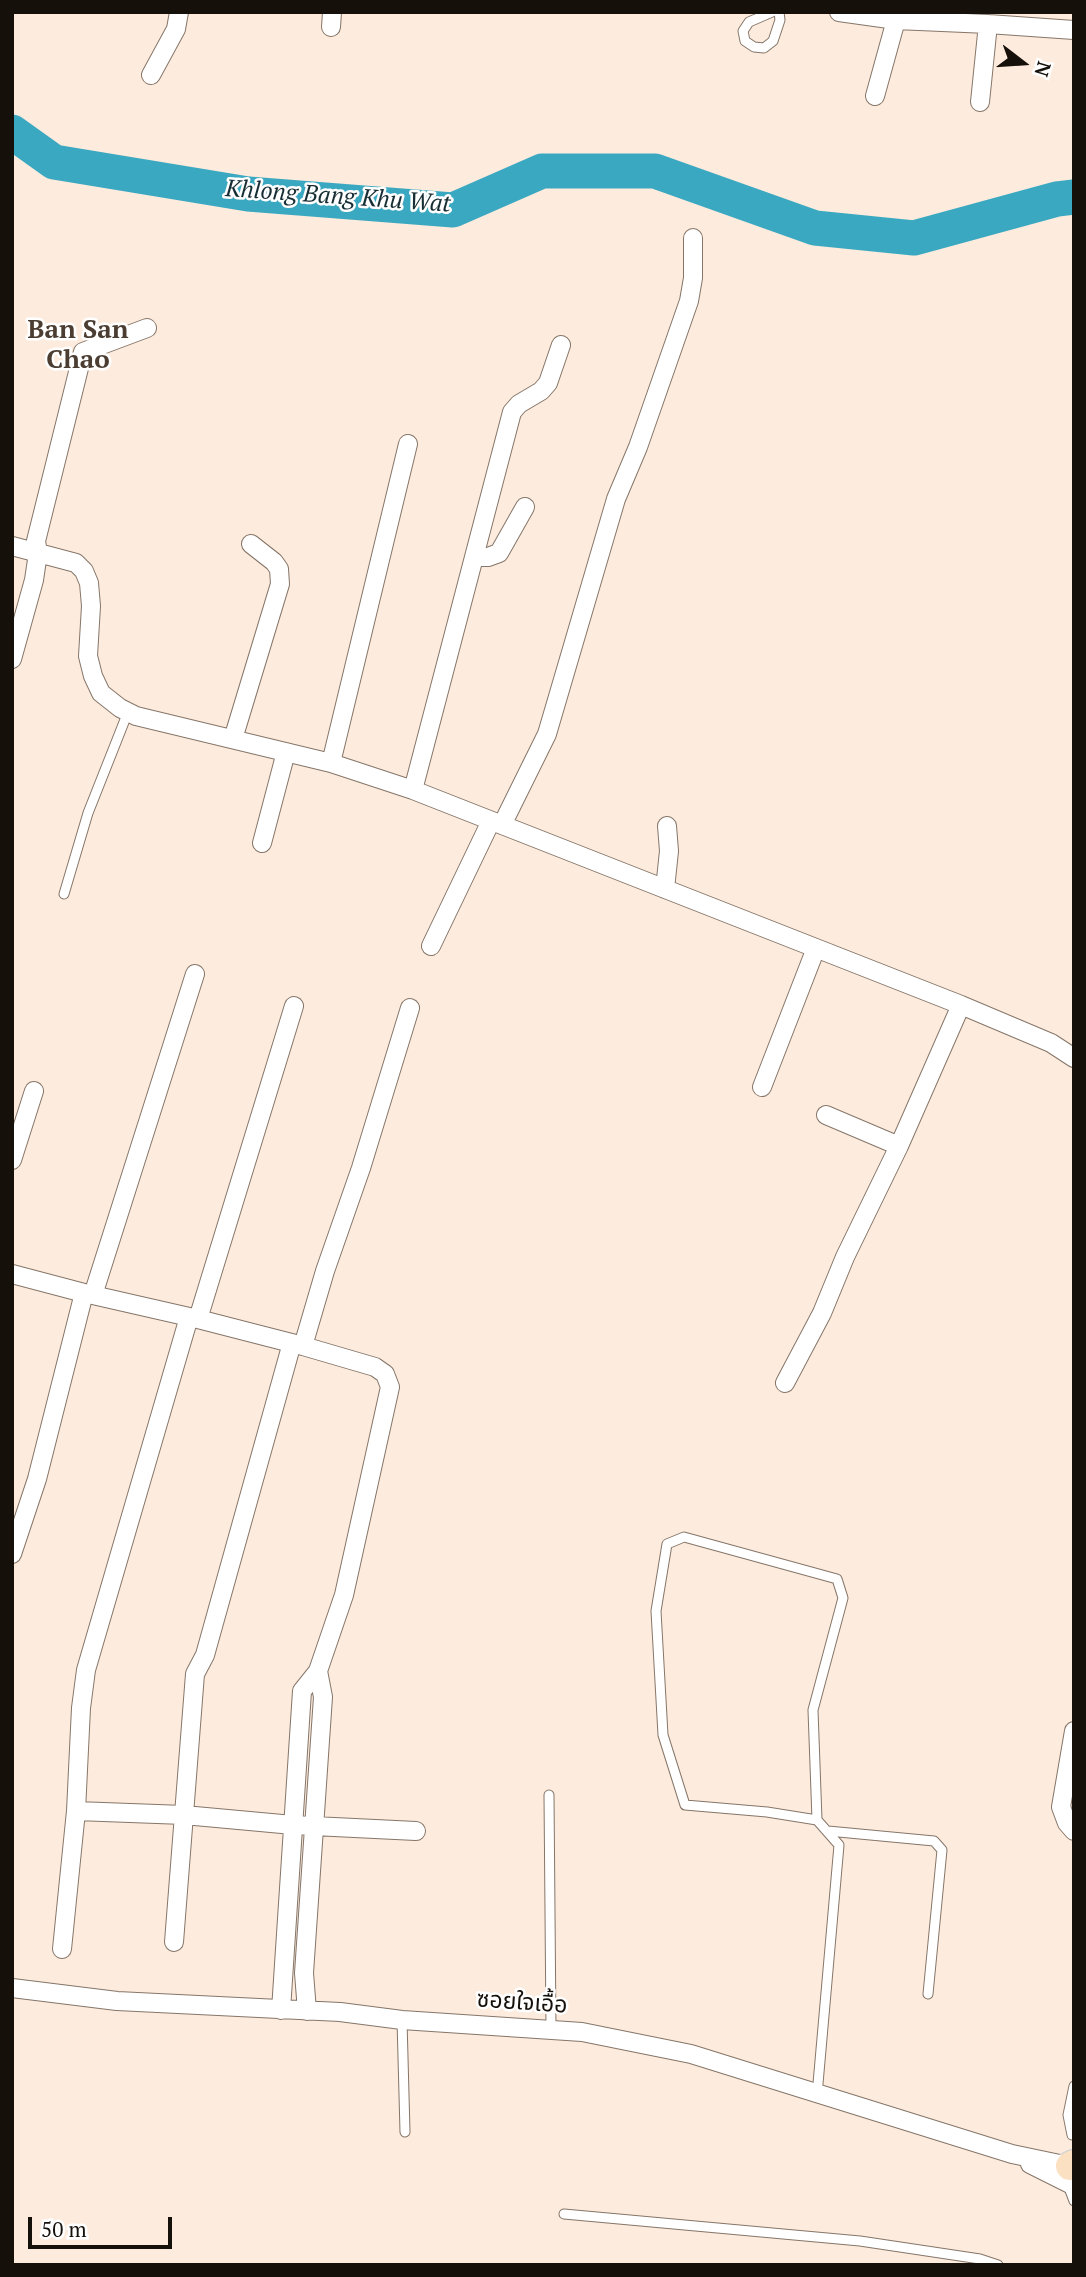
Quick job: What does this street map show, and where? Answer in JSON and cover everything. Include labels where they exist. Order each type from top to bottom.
[{"type":"street","points":[[151,75],[176,29],[179,12]]},
{"type":"street","points":[[839,12],[1074,30]]},
{"type":"street","points":[[875,96],[905,17]]},
{"type":"street","points":[[980,102],[988,23]]},
{"type":"street","points":[[431,946],[547,734],[617,499],[689,301],[693,278],[693,237]]},
{"type":"street","points":[[12,659],[34,580],[38,553],[36,541],[83,352],[147,328]]},
{"type":"street","points":[[413,790],[512,412],[548,383],[561,345]]},
{"type":"street","points":[[331,763],[408,444]]},
{"type":"street","points":[[474,557],[488,557],[499,553],[526,507]]},
{"type":"street","points":[[233,739],[280,584],[279,569],[274,562],[251,544]]},
{"type":"street","points":[[12,546],[76,564],[84,570],[89,583],[91,607],[88,656],[93,676],[101,693],[120,708],[136,716],[331,763],[413,790],[961,1005],[1051,1043],[1074,1058]]},
{"type":"street","points":[[262,843],[286,752]]},
{"type":"street","points":[[665,889],[669,851],[667,826]]},
{"type":"street","points":[[762,1087],[816,948]]},
{"type":"street","points":[[12,1555],[37,1479],[88,1294],[195,974]]},
{"type":"street","points":[[785,1383],[822,1312],[845,1256],[899,1146],[961,1005]]},
{"type":"street","points":[[62,1949],[76,1811],[81,1708],[86,1670],[193,1318],[294,1006]]},
{"type":"street","points":[[174,1942],[195,1674],[205,1655],[298,1345],[361,1168],[410,1009]]},
{"type":"street","points":[[12,1160],[34,1091]]},
{"type":"street","points":[[826,1115],[899,1146]]},
{"type":"street","points":[[12,1274],[193,1318],[375,1367],[385,1374],[390,1387],[344,1595],[318,1671],[302,1691],[281,2010]]},
{"type":"street","points":[[307,2011],[304,1973],[323,1697],[318,1671]]},
{"type":"street","points":[[1074,1731],[1061,1807],[1067,1823],[1074,1831]]},
{"type":"street","points":[[76,1811],[184,1815],[293,1825],[416,1831]]},
{"type":"street","name":"ซอยใจเอื้อ","points":[[12,1988],[117,2001],[340,2012],[401,2020],[582,2032],[691,2054],[1012,2154],[1072,2164]]},
{"type":"lane","points":[[772,12],[749,22],[743,32],[746,41],[754,47],[764,48],[773,41],[780,20],[779,12]]},
{"type":"lane","points":[[64,894],[88,813],[128,712]]},
{"type":"lane","points":[[817,1820],[813,1710],[843,1598],[837,1579],[684,1537],[667,1544],[656,1611],[663,1735],[685,1805],[767,1812],[817,1820],[839,1844],[817,2095]]},
{"type":"lane","points":[[549,1795],[551,2029]]},
{"type":"lane","points":[[828,1831],[933,1841],[942,1850],[928,1994]]},
{"type":"lane","points":[[401,2020],[405,2132]]},
{"type":"lane","points":[[1072,2164],[1068,2115],[1074,2086]]},
{"type":"lane","points":[[564,2214],[860,2241],[980,2259],[998,2265]]},
{"type":"waterway","name":"Khlong Bang Khu Wat","points":[[12,132],[54,162],[248,194],[453,210],[542,171],[655,171],[815,228],[914,238],[1057,199],[1074,197]]},
{"type":"district","name":"Ban San Chao","points":[[78,346]]}]
